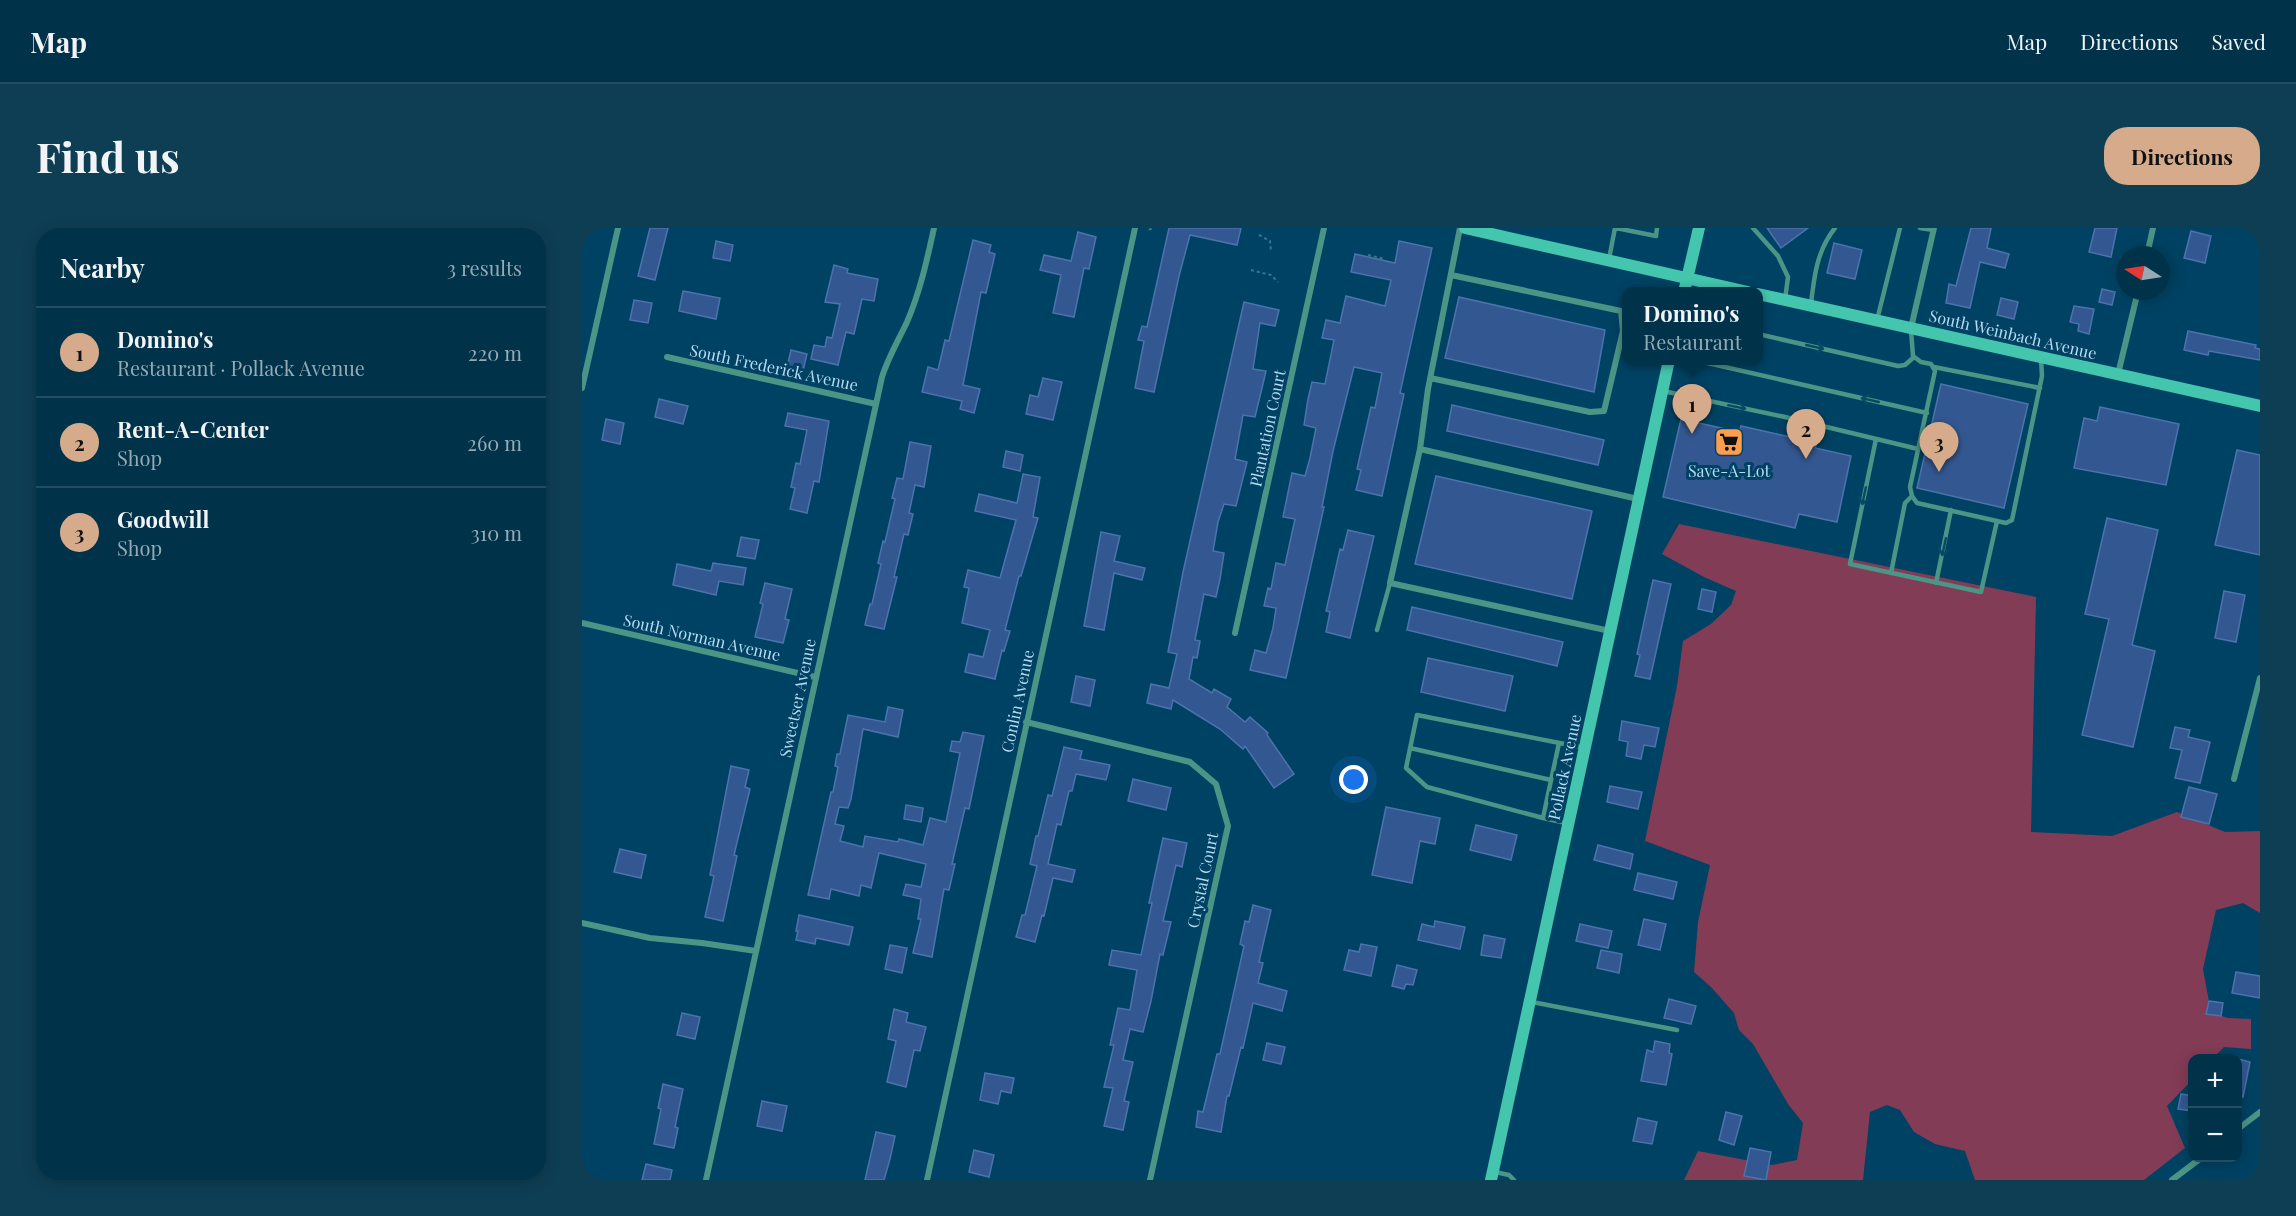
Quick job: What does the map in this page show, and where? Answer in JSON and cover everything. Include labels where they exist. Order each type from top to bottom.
[{"type":"street","points":[[582,388],[618,228]]},
{"type":"street","name":"Sweetser Avenue","points":[[706,1180],[876,404],[890,354],[907,322],[918,294],[934,228]]},
{"type":"street","name":"Conlin Avenue","points":[[927,1180],[1135,228]]},
{"type":"street","name":"Plantation Court","points":[[1235,633],[1324,228]]},
{"type":"street","points":[[1460,228],[1430,378],[1420,449],[1390,583],[1610,631]]},
{"type":"street","points":[[1465,228],[1729,287]]},
{"type":"street","points":[[1685,287],[1699,228]]},
{"type":"street","points":[[2149,246],[2153,228]]},
{"type":"street","points":[[1911,328],[1933,229]]},
{"type":"street","points":[[1451,274],[1621,311],[1622,322]]},
{"type":"street","name":"South Weinbach Avenue","points":[[1763,295],[2260,406]]},
{"type":"street","points":[[2118,375],[2136,300]]},
{"type":"street","points":[[1430,378],[1590,412],[1604,411],[1622,336]]},
{"type":"street","name":"South Frederick Avenue","points":[[667,357],[876,404]]},
{"type":"street","name":"Pollack Avenue","points":[[1492,1175],[1668,365]]},
{"type":"street","points":[[1420,449],[1639,499]]},
{"type":"street","name":"South Norman Avenue","points":[[582,623],[815,677]]},
{"type":"street","points":[[2234,779],[2260,678]]},
{"type":"street","name":"Crystal Court","points":[[1026,722],[1190,762],[1216,784],[1228,826],[1150,1180]]},
{"type":"street","points":[[582,923],[650,938],[756,951]]},
{"type":"street","points":[[2242,1126],[2259,1113]]},
{"type":"street","points":[[2172,1180],[2196,1162]]},
{"type":"lane","points":[[1609,261],[1616,228],[1656,236],[1657,228]]},
{"type":"lane","points":[[1753,228],[1778,256],[1788,277],[1785,300]]},
{"type":"lane","points":[[1811,306],[1816,266],[1827,238],[1835,228]]},
{"type":"lane","points":[[1877,320],[1900,228]]},
{"type":"lane","points":[[1920,228],[1933,229]]},
{"type":"lane","points":[[1911,328],[1910,341],[1914,357]]},
{"type":"lane","points":[[1763,335],[1898,366],[1905,365],[1914,357]]},
{"type":"lane","points":[[1914,357],[1935,367],[2040,388]]},
{"type":"lane","points":[[1935,367],[1910,487],[1912,496],[1917,503],[2006,523],[2012,519],[2040,388],[2043,369],[2040,357]]},
{"type":"lane","points":[[1716,365],[1927,413]]},
{"type":"lane","points":[[1663,391],[1918,449]]},
{"type":"lane","points":[[1876,439],[1850,564],[1982,592],[1997,521]]},
{"type":"lane","points":[[1891,573],[1905,503],[1912,496]]},
{"type":"lane","points":[[1936,583],[1951,510]]},
{"type":"lane","points":[[1377,630],[1390,583]]},
{"type":"lane","points":[[1568,824],[1427,787],[1406,768],[1417,715],[1585,748]]},
{"type":"lane","points":[[1543,818],[1559,743]]},
{"type":"lane","points":[[1410,748],[1551,780]]},
{"type":"lane","points":[[1530,1001],[1677,1030]]},
{"type":"lane","points":[[1492,1175],[1509,1175],[1514,1180]]},
{"type":"path","points":[[1259,236],[1270,241],[1271,251]]},
{"type":"path","points":[[1368,255],[1385,259]]},
{"type":"path","points":[[1251,270],[1271,274],[1278,282]]},
{"type":"shaded area","points":[[1679,524],[2036,597],[2031,832],[2112,836],[2177,812],[2225,832],[2260,831],[2260,913],[2243,903],[2216,910],[2203,969],[2211,1013],[2228,1018],[2251,1019],[2251,1049],[2224,1047],[2217,1054],[2188,1054],[2188,1084],[2167,1106],[2185,1148],[2144,1180],[1975,1180],[1965,1151],[1935,1144],[1914,1132],[1900,1110],[1887,1105],[1870,1112],[1863,1180],[1684,1180],[1698,1151],[1772,1165],[1797,1160],[1803,1123],[1788,1104],[1753,1044],[1739,1030],[1734,1013],[1694,972],[1698,922],[1710,865],[1645,841],[1677,686],[1683,641],[1711,624],[1731,605],[1736,591],[1662,554]]},
{"type":"building","points":[[650,228],[668,228],[655,280],[638,276]]},
{"type":"building","points":[[1169,228],[1241,228],[1237,245],[1190,235],[1154,392],[1135,388],[1144,341],[1138,340],[1142,326],[1147,327]]},
{"type":"building","points":[[1767,228],[1808,228],[1781,248]]},
{"type":"building","points":[[1971,228],[1991,228],[1987,248],[2009,254],[2005,268],[1980,262],[1970,308],[1946,303],[1949,284],[1956,286]]},
{"type":"building","points":[[2095,228],[2117,228],[2111,257],[2089,252]]},
{"type":"building","points":[[2191,231],[2211,236],[2205,263],[2184,258]]},
{"type":"building","points":[[1078,232],[1096,237],[1089,269],[1084,268],[1074,317],[1053,313],[1061,275],[1040,270],[1044,255],[1071,261]]},
{"type":"building","points":[[973,240],[991,245],[989,252],[995,254],[986,293],[981,292],[963,385],[980,389],[974,413],[960,409],[962,401],[922,392],[928,367],[938,370],[945,340],[949,341]]},
{"type":"building","points":[[716,241],[733,245],[730,261],[713,258]]},
{"type":"building","points":[[1399,241],[1432,248],[1400,393],[1404,394],[1382,496],[1356,490],[1361,470],[1357,469],[1371,407],[1375,408],[1382,373],[1354,367],[1333,451],[1322,507],[1324,507],[1286,678],[1250,670],[1255,650],[1266,653],[1273,628],[1276,608],[1264,606],[1268,588],[1271,589],[1276,563],[1285,565],[1295,519],[1283,517],[1292,473],[1305,476],[1310,458],[1316,428],[1304,425],[1308,399],[1312,382],[1325,384],[1334,340],[1322,338],[1326,320],[1340,323],[1346,296],[1385,306],[1391,280],[1351,272],[1355,254],[1395,263]]},
{"type":"building","points":[[1834,243],[1862,250],[1855,279],[1827,273]]},
{"type":"building","points":[[834,265],[848,269],[847,273],[878,279],[874,301],[862,299],[854,334],[846,332],[838,365],[811,359],[814,345],[825,347],[827,337],[832,338],[840,304],[825,302]]},
{"type":"building","points":[[2102,289],[2115,292],[2112,305],[2099,302]]},
{"type":"building","points":[[683,291],[720,298],[716,319],[679,311]]},
{"type":"building","points":[[1459,297],[1605,330],[1594,392],[1445,358]]},
{"type":"building","points":[[2001,298],[2018,302],[2014,319],[1997,315]]},
{"type":"building","points":[[634,300],[652,303],[648,323],[630,320]]},
{"type":"building","points":[[1244,302],[1279,310],[1275,326],[1260,323],[1253,369],[1266,371],[1255,417],[1243,415],[1235,459],[1247,462],[1236,506],[1224,504],[1218,522],[1213,551],[1224,553],[1220,579],[1216,597],[1204,594],[1195,640],[1200,641],[1197,658],[1193,657],[1189,679],[1212,693],[1214,689],[1231,699],[1227,707],[1245,722],[1250,717],[1268,733],[1267,735],[1294,774],[1274,788],[1245,746],[1243,749],[1220,729],[1173,700],[1171,709],[1147,703],[1151,684],[1169,688],[1177,654],[1168,652],[1183,572]]},
{"type":"building","points":[[2074,306],[2094,309],[2089,334],[2078,331],[2079,324],[2070,322]]},
{"type":"building","points":[[2188,331],[2256,345],[2255,348],[2260,349],[2260,360],[2209,351],[2208,355],[2184,350]]},
{"type":"building","points":[[791,350],[807,354],[803,371],[787,367]]},
{"type":"building","points":[[1043,378],[1062,382],[1053,420],[1026,414],[1030,395],[1038,397]]},
{"type":"building","points":[[1941,384],[2028,404],[2004,508],[1917,488]]},
{"type":"building","points":[[659,399],[688,406],[683,424],[655,417]]},
{"type":"building","points":[[1452,405],[1604,440],[1598,465],[1447,431]]},
{"type":"building","points":[[2100,407],[2179,424],[2166,485],[2074,468],[2084,418],[2097,421]]},
{"type":"building","points":[[788,413],[829,421],[819,482],[814,481],[807,513],[790,509],[795,488],[791,487],[796,463],[800,464],[807,430],[785,426]]},
{"type":"building","points":[[606,419],[624,423],[620,444],[602,440]]},
{"type":"building","points":[[1681,419],[1739,432],[1741,426],[1817,443],[1815,448],[1851,456],[1837,522],[1799,514],[1795,528],[1663,497]]},
{"type":"building","points":[[910,442],[931,446],[924,487],[915,485],[909,513],[913,514],[908,535],[904,534],[894,577],[897,577],[884,629],[865,625],[881,564],[878,563],[883,541],[885,542],[895,499],[892,498],[897,478],[903,479]]},
{"type":"building","points":[[2237,450],[2260,455],[2260,555],[2215,545]]},
{"type":"building","points":[[1006,451],[1023,455],[1020,471],[1003,467]]},
{"type":"building","points":[[1023,474],[1040,477],[1033,517],[1038,518],[1021,576],[1019,576],[1005,630],[1010,631],[1004,651],[1002,650],[995,679],[965,672],[969,654],[983,657],[990,630],[962,623],[969,588],[964,587],[968,570],[1000,578],[1016,520],[975,511],[979,494],[1017,503]]},
{"type":"building","points":[[1436,476],[1592,511],[1572,599],[1415,564]]},
{"type":"building","points":[[2107,518],[2158,530],[2132,645],[2155,651],[2133,747],[2082,735],[2109,619],[2085,614]]},
{"type":"building","points":[[1348,530],[1374,536],[1350,638],[1326,632],[1330,612],[1326,611],[1340,549],[1343,550]]},
{"type":"building","points":[[1101,532],[1120,536],[1114,561],[1145,568],[1142,580],[1114,573],[1104,630],[1084,626]]},
{"type":"building","points":[[741,537],[759,540],[755,559],[737,556]]},
{"type":"building","points":[[713,563],[746,568],[743,585],[719,581],[716,595],[673,585],[677,564],[711,571]]},
{"type":"building","points":[[1653,580],[1671,584],[1650,679],[1635,676],[1640,655],[1637,654]]},
{"type":"building","points":[[765,583],[792,589],[785,619],[789,620],[783,643],[755,637],[763,604],[760,603]]},
{"type":"building","points":[[1702,589],[1716,592],[1712,612],[1698,609]]},
{"type":"building","points":[[2224,591],[2245,595],[2236,642],[2215,638]]},
{"type":"building","points":[[1412,607],[1563,642],[1557,666],[1407,630]]},
{"type":"building","points":[[1428,658],[1513,676],[1505,711],[1421,692]]},
{"type":"building","points":[[1076,676],[1095,680],[1090,706],[1071,702]]},
{"type":"building","points":[[888,707],[903,710],[898,737],[863,729],[851,799],[848,808],[839,807],[835,824],[844,826],[840,841],[863,847],[865,836],[898,842],[899,839],[923,845],[930,818],[946,822],[960,753],[950,751],[952,741],[960,742],[963,732],[984,736],[969,809],[965,808],[952,864],[955,864],[949,890],[944,889],[932,957],[913,953],[921,919],[918,919],[921,899],[903,895],[906,884],[921,887],[926,864],[879,853],[871,888],[861,885],[859,896],[831,889],[829,899],[808,895],[831,792],[833,792],[838,767],[835,766],[837,754],[840,754],[848,715],[885,722]]},
{"type":"building","points":[[1622,721],[1659,728],[1655,747],[1644,745],[1641,759],[1626,756],[1628,742],[1619,740]]},
{"type":"building","points":[[2175,727],[2190,730],[2188,737],[2210,742],[2200,783],[2175,778],[2182,750],[2170,748]]},
{"type":"building","points":[[1064,747],[1082,751],[1080,759],[1110,765],[1106,780],[1076,774],[1072,791],[1069,791],[1061,825],[1057,824],[1048,864],[1075,870],[1072,882],[1053,878],[1035,942],[1016,937],[1022,915],[1025,915],[1037,866],[1030,864],[1036,836],[1038,836],[1048,795],[1052,796]]},
{"type":"building","points":[[731,766],[749,770],[745,787],[750,789],[734,855],[737,856],[723,921],[705,917],[714,876],[710,875]]},
{"type":"building","points":[[1133,779],[1171,788],[1166,810],[1128,801]]},
{"type":"building","points":[[1610,786],[1642,792],[1638,809],[1607,802]]},
{"type":"building","points":[[2189,787],[2217,794],[2209,824],[2181,817]]},
{"type":"building","points":[[906,805],[923,808],[921,822],[904,819]]},
{"type":"building","points":[[1386,807],[1440,818],[1435,844],[1420,841],[1412,883],[1372,875]]},
{"type":"building","points":[[1476,825],[1517,835],[1511,860],[1470,850]]},
{"type":"building","points":[[1163,838],[1187,843],[1182,867],[1176,865],[1163,921],[1171,922],[1163,955],[1160,954],[1143,1032],[1130,1029],[1123,1060],[1133,1062],[1124,1101],[1129,1102],[1123,1130],[1104,1126],[1113,1088],[1104,1087],[1114,1045],[1110,1045],[1118,1008],[1130,1010],[1137,970],[1109,965],[1112,950],[1141,955]]},
{"type":"building","points":[[1598,845],[1633,854],[1630,869],[1594,860]]},
{"type":"building","points":[[620,849],[646,855],[641,878],[614,872]]},
{"type":"building","points":[[1638,873],[1677,882],[1673,899],[1634,890]]},
{"type":"building","points":[[1253,905],[1271,910],[1259,962],[1263,963],[1258,983],[1287,991],[1282,1011],[1253,1003],[1243,1048],[1241,1047],[1229,1096],[1227,1096],[1221,1132],[1196,1127],[1198,1111],[1203,1112],[1217,1054],[1220,1054],[1244,946],[1240,944],[1245,921],[1249,922]]},
{"type":"building","points":[[799,915],[853,927],[849,945],[816,938],[815,944],[796,940]]},
{"type":"building","points":[[1644,919],[1666,924],[1660,950],[1638,945]]},
{"type":"building","points":[[1435,921],[1465,927],[1460,949],[1418,940],[1422,924],[1434,927]]},
{"type":"building","points":[[1580,924],[1612,931],[1608,948],[1576,941]]},
{"type":"building","points":[[1484,935],[1505,939],[1501,958],[1481,955]]},
{"type":"building","points":[[1361,944],[1377,947],[1371,976],[1344,970],[1349,950],[1359,952]]},
{"type":"building","points":[[890,945],[907,948],[902,973],[885,969]]},
{"type":"building","points":[[1601,950],[1622,954],[1619,973],[1597,968]]},
{"type":"building","points":[[1397,965],[1417,970],[1413,985],[1406,984],[1404,989],[1392,986]]},
{"type":"building","points":[[2236,972],[2260,976],[2260,998],[2232,993]]},
{"type":"building","points":[[1669,999],[1696,1006],[1691,1024],[1664,1018]]},
{"type":"building","points":[[2209,1001],[2223,1003],[2221,1016],[2206,1014]]},
{"type":"building","points":[[894,1009],[908,1013],[906,1022],[926,1027],[920,1051],[914,1050],[906,1087],[887,1082],[896,1041],[888,1039]]},
{"type":"building","points":[[682,1013],[700,1017],[695,1039],[677,1035]]},
{"type":"building","points":[[1655,1041],[1670,1044],[1669,1053],[1672,1054],[1666,1085],[1641,1081],[1647,1050],[1653,1052]]},
{"type":"building","points":[[1267,1043],[1285,1047],[1281,1064],[1263,1060]]},
{"type":"building","points":[[2242,1060],[2250,1062],[2242,1097]]},
{"type":"building","points":[[985,1073],[1014,1078],[1011,1093],[1001,1091],[998,1104],[980,1100]]},
{"type":"building","points":[[663,1084],[683,1089],[675,1127],[678,1128],[674,1148],[654,1144]]},
{"type":"building","points":[[2181,1094],[2188,1095],[2188,1110],[2178,1109]]},
{"type":"building","points":[[762,1101],[787,1106],[782,1131],[757,1126]]},
{"type":"building","points":[[1726,1112],[1742,1116],[1734,1145],[1719,1140]]},
{"type":"building","points":[[1638,1118],[1657,1122],[1652,1144],[1633,1141]]},
{"type":"building","points":[[876,1132],[895,1136],[890,1159],[884,1180],[865,1180]]},
{"type":"building","points":[[1750,1148],[1771,1152],[1766,1180],[1744,1176]]},
{"type":"building","points":[[974,1150],[994,1155],[989,1177],[969,1172]]},
{"type":"building","points":[[646,1164],[672,1170],[670,1180],[642,1180]]},
{"type":"place","name":"Domino's","points":[[1692,434]]},
{"type":"place","name":"Save-A-Lot","points":[[1729,442]]},
{"type":"place","name":"Rent-A-Center","points":[[1806,459]]},
{"type":"place","name":"Goodwill","points":[[1939,472]]}]
